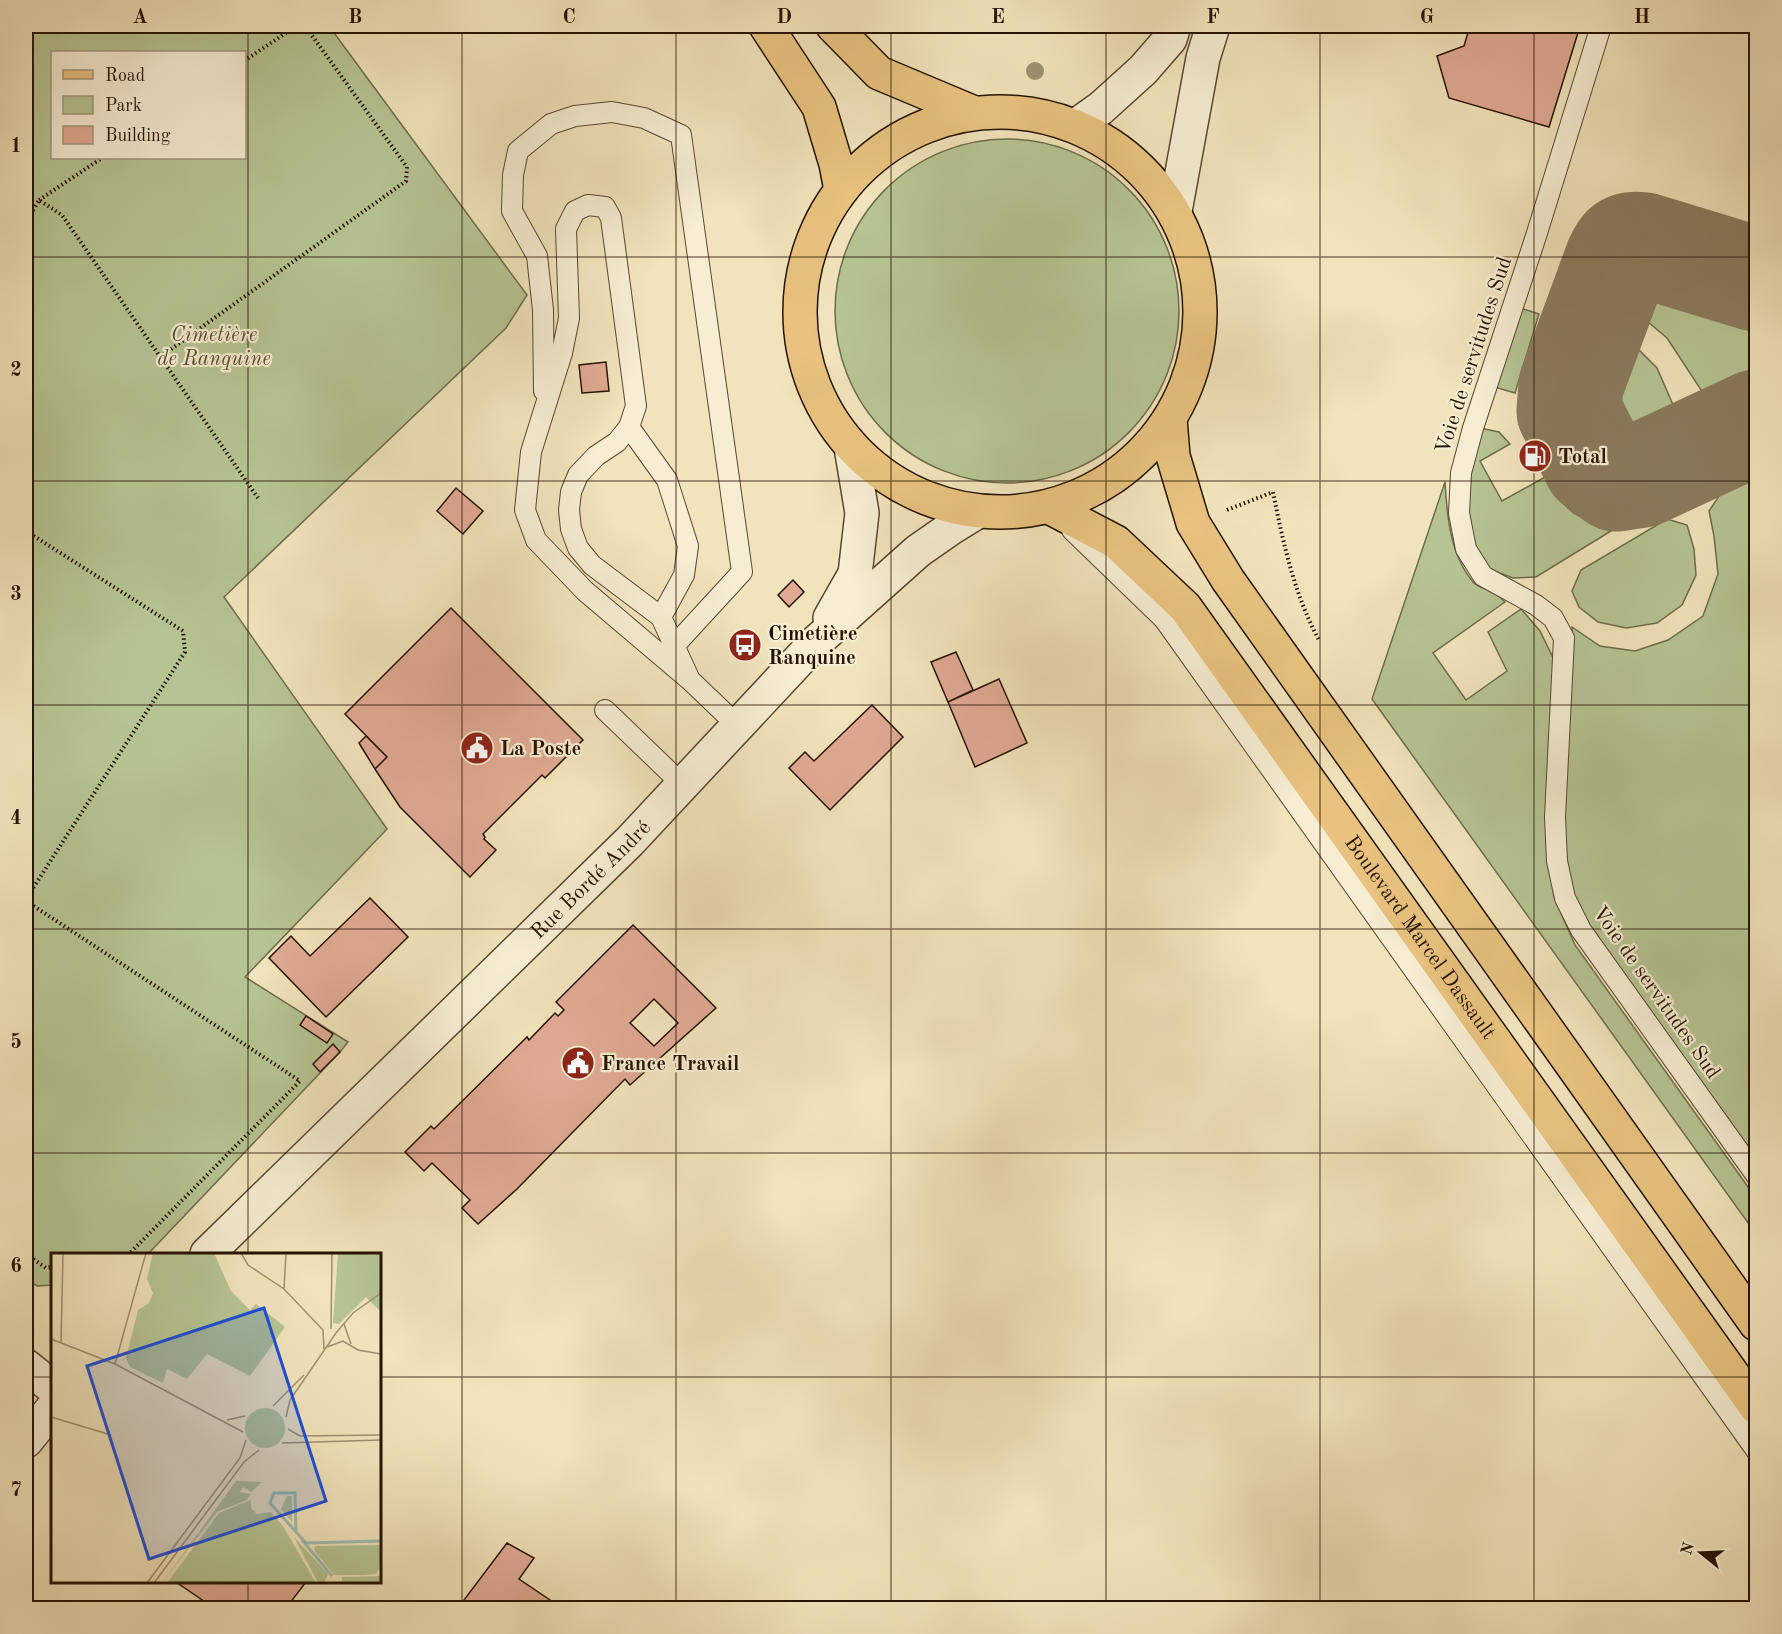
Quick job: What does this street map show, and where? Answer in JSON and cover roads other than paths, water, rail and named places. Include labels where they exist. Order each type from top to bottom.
[{"type":"main road","points":[[766,26],[819,107],[836,164],[841,190]]},
{"type":"main road","points":[[833,26],[879,73],[972,112]]},
{"type":"main road","points":[[1026,111],[1077,125],[1124,154],[1148,176],[1175,211],[1195,262],[1201,316],[1192,370],[1170,419],[1137,458],[1096,489],[1049,507],[1013,513],[977,512],[930,501],[887,479],[851,447],[816,392],[800,330],[805,264],[841,190],[868,160],[916,128],[972,112],[1026,111]]},
{"type":"main road","points":[[1170,419],[1173,456],[1193,523],[1228,580],[1756,1324]]},
{"type":"main road","name":"Boulevard Marcel Dassault","points":[[1049,507],[1116,542],[1185,607],[1756,1407]]},
{"type":"street","points":[[1077,125],[1101,108],[1143,70],[1170,39],[1174,26]]},
{"type":"street","points":[[1175,211],[1203,58],[1213,26]]},
{"type":"street","points":[[815,643],[855,574],[862,513],[851,447]]},
{"type":"street","name":"Rue Bordé André","points":[[208,1253],[630,841],[815,643],[918,551],[977,512]]},
{"type":"street","points":[[26,1366],[51,1386]]},
{"type":"street","points":[[26,1441],[51,1409]]},
{"type":"lane","name":"Voie de servitudes Sud","points":[[1601,26],[1537,233],[1473,428],[1461,473],[1459,513],[1466,549],[1483,576],[1536,605],[1553,618],[1563,638],[1556,818],[1557,861],[1565,898],[1581,930],[1756,1175]]},
{"type":"lane","points":[[544,409],[543,310],[537,256],[513,211],[513,175],[518,151],[551,124],[575,116],[612,112],[644,118],[681,135],[742,572],[674,646]]},
{"type":"lane","points":[[690,680],[661,617],[592,565],[578,548],[571,529],[569,510],[571,492],[578,475],[596,456],[617,442],[629,427],[636,406],[611,218],[604,207],[588,205],[575,211],[566,229],[569,318],[562,353],[531,452],[525,510],[536,540],[585,591],[690,680],[738,726]]},
{"type":"lane","points":[[629,427],[667,480],[688,546],[684,575],[661,617]]},
{"type":"lane","points":[[1049,507],[1164,619],[1756,1450]]},
{"type":"lane","points":[[605,710],[682,785]]},
{"type":"place","name":"Total","points":[[1535,456]]},
{"type":"place","name":"Cimetière Ranquine","points":[[745,645]]},
{"type":"place","name":"La Poste","points":[[477,748]]},
{"type":"place","name":"France Travail","points":[[578,1063]]},
{"type":"park label","name":"Cimetière de Ranquine","points":[[214,346]]}]
